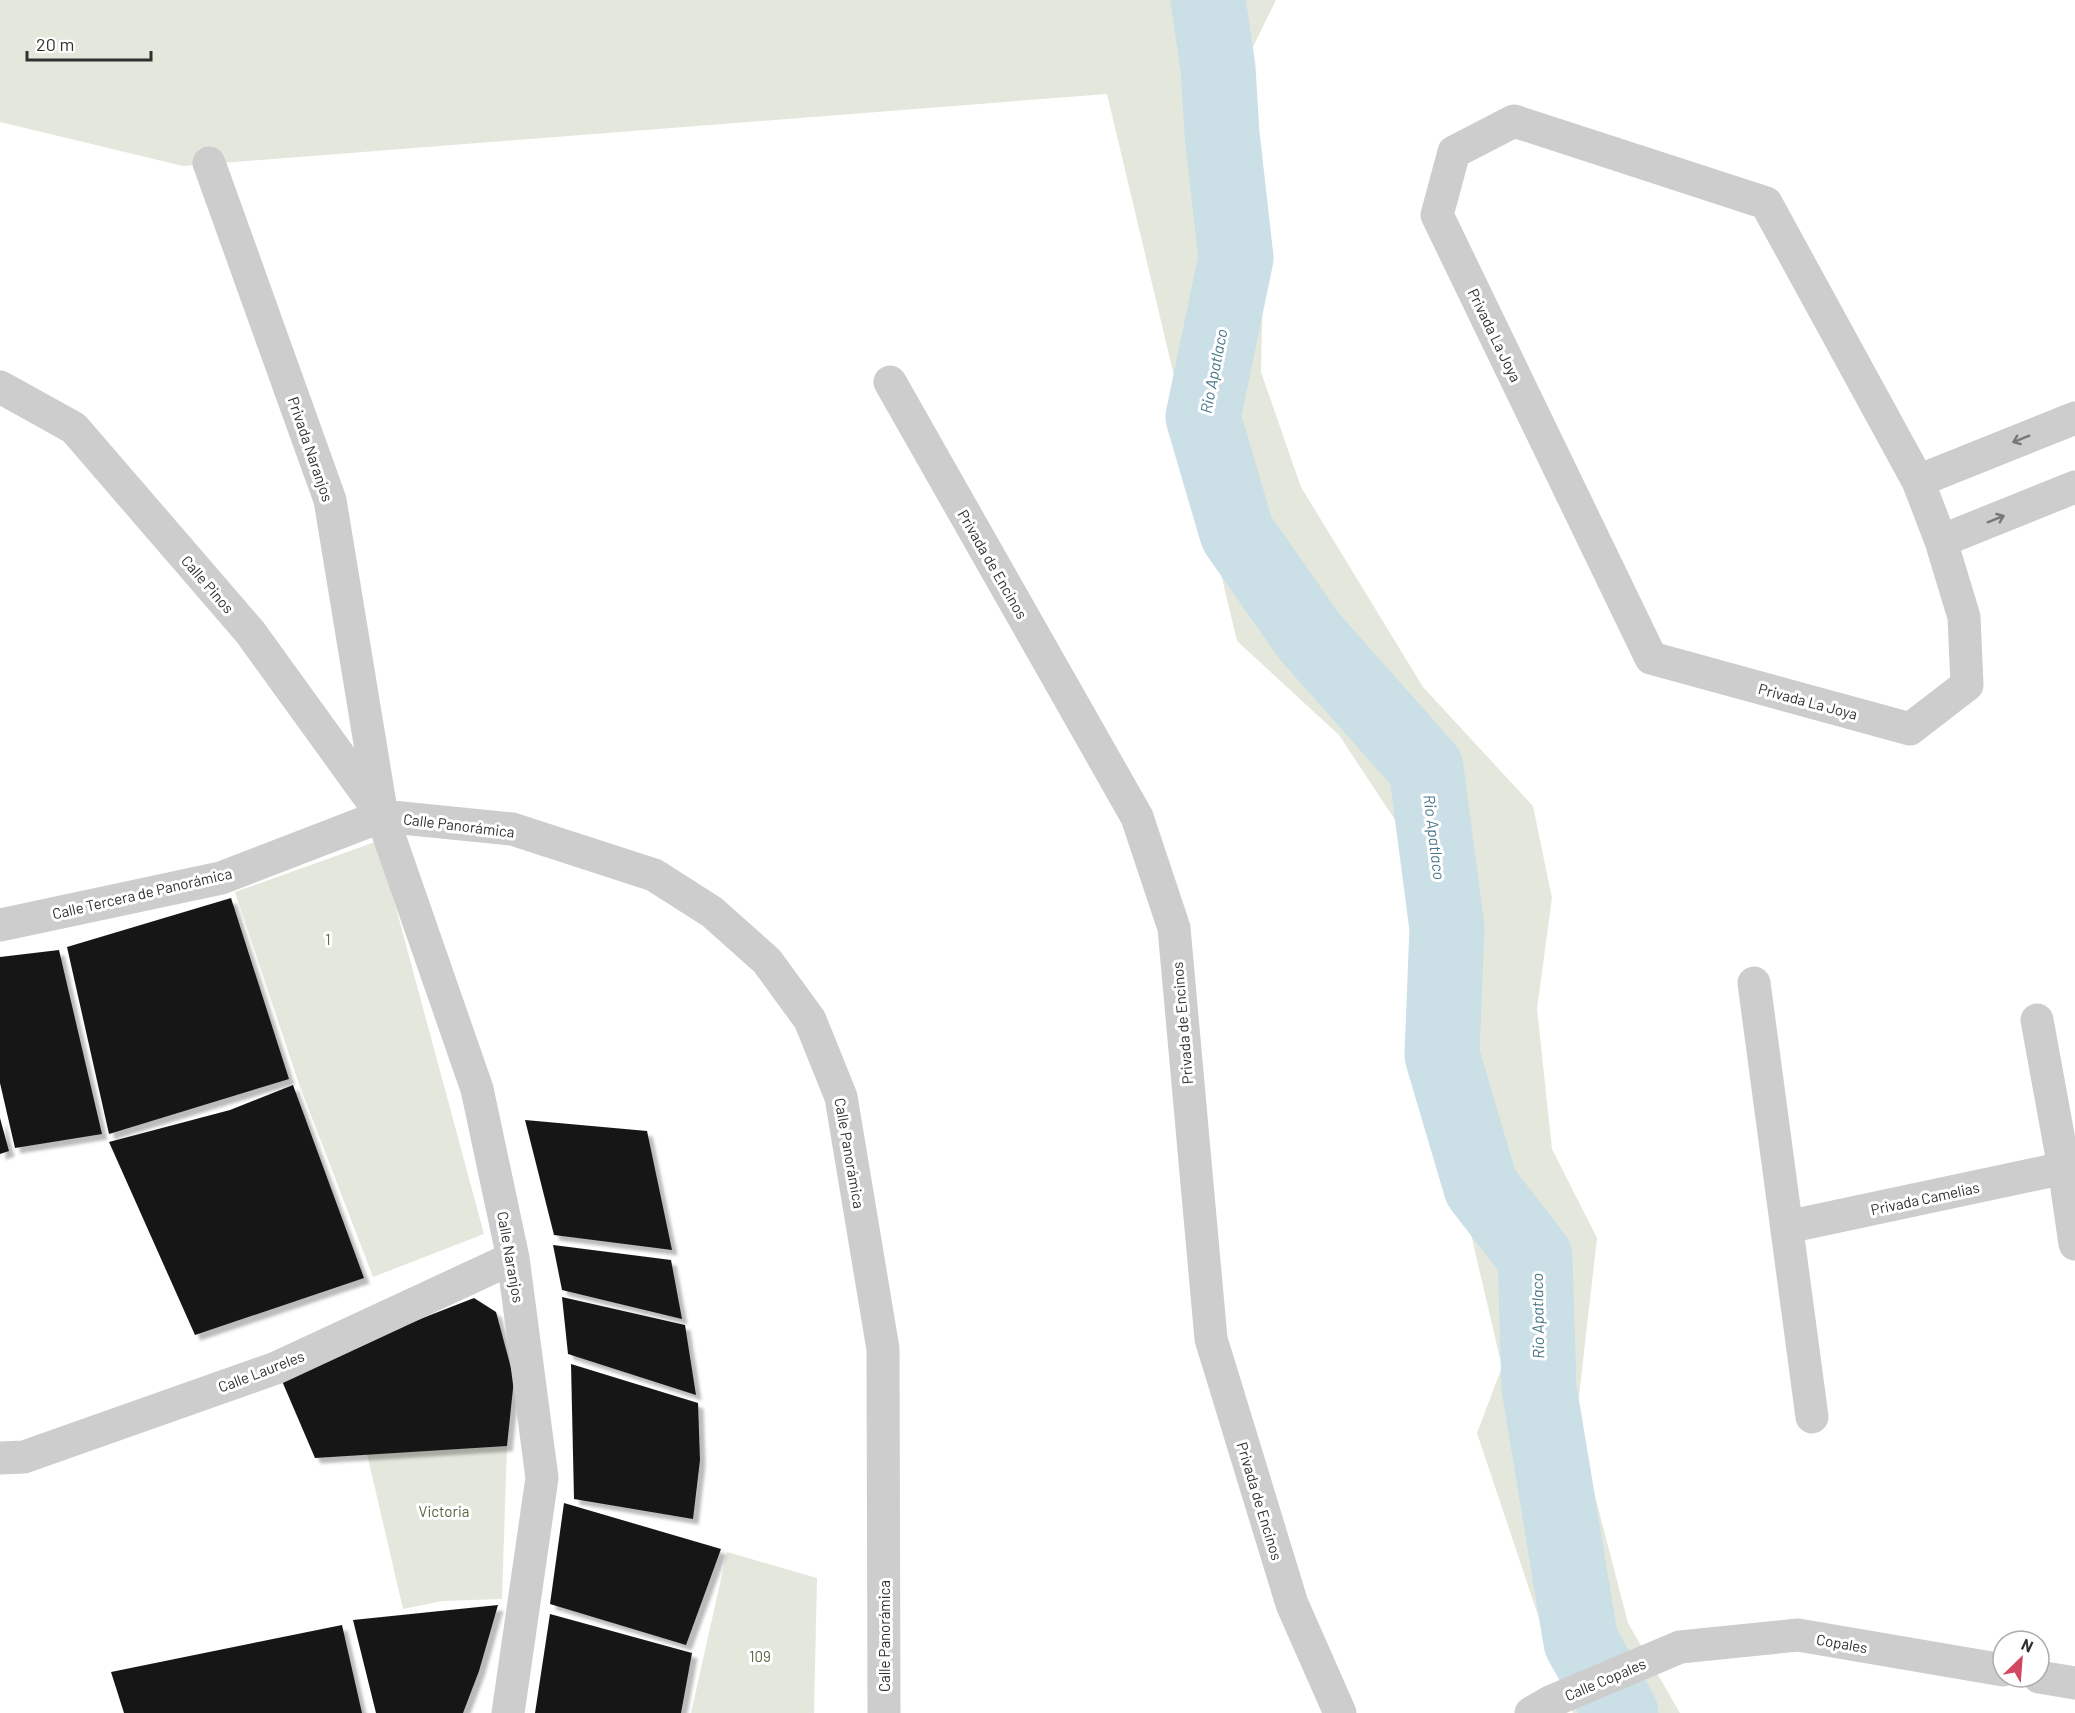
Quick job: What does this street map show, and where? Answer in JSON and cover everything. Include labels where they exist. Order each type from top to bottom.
[{"type":"street","name":"Privada La Joya","points":[[1514,121],[1766,202],[1918,481],[1941,541],[1964,617],[1967,685],[1910,729],[1651,658],[1437,215],[1455,153],[1514,121]]},
{"type":"street","name":"Privada Naranjos","points":[[209,163],[330,500],[382,816]]},
{"type":"street","name":"Privada de Encinos","points":[[890,382],[1137,817],[1174,928],[1211,1339],[1292,1604],[1340,1713]]},
{"type":"street","name":"Calle Pinos","points":[[0,387],[74,428],[250,632],[382,816]]},
{"type":"street","points":[[1918,481],[2075,417]]},
{"type":"street","points":[[1941,541],[2075,487]]},
{"type":"street","name":"Calle Tercera de Panorámica","points":[[0,925],[221,878],[382,816]]},
{"type":"street","name":"Calle Naranjos","points":[[382,816],[477,1089],[513,1258],[542,1478],[508,1713]]},
{"type":"street","name":"Calle Panorámica","points":[[382,816],[512,829],[654,875],[712,912],[767,961],[810,1020],[841,1097],[883,1349],[884,1713]]},
{"type":"street","points":[[1754,983],[1812,1417]]},
{"type":"street","points":[[2037,1020],[2069,1166],[2075,1244]]},
{"type":"street","name":"Privada Camelias","points":[[1786,1227],[2069,1166]]},
{"type":"street","name":"Calle Laureles","points":[[0,1458],[24,1457],[276,1368],[513,1258]]},
{"type":"street","name":"Copales","points":[[1680,1647],[1798,1635],[1991,1668]]},
{"type":"street","name":"Calle Copales","points":[[1540,1707],[1680,1647]]},
{"type":"street","points":[[2051,1679],[2075,1683]]},
{"type":"green space","points":[[0,0],[1276,0],[1247,59],[1265,185],[1261,372],[1301,487],[1423,687],[1533,806],[1552,898],[1537,1009],[1552,1149],[1597,1238],[1576,1423],[1628,1623],[1680,1713],[1573,1713],[1559,1678],[1477,1433],[1502,1367],[1460,1187],[1423,996],[1405,835],[1339,735],[1237,641],[1107,94],[183,166],[0,122]]},
{"type":"green space","name":"1","points":[[378,841],[484,1234],[373,1277],[299,1084],[235,892]]},
{"type":"green space","name":"Victoria","points":[[507,1446],[502,1599],[442,1601],[403,1609],[367,1454]]},
{"type":"green space","name":"109","points":[[727,1552],[817,1578],[814,1713],[691,1713]]},
{"type":"building","points":[[231,898],[289,1079],[109,1134],[67,947]]},
{"type":"building","points":[[59,950],[102,1134],[15,1148],[0,1083],[0,957]]},
{"type":"building","points":[[293,1085],[364,1278],[195,1335],[109,1142],[230,1110]]},
{"type":"building","points":[[0,1118],[9,1151],[0,1154]]},
{"type":"building","points":[[525,1120],[647,1131],[672,1250],[554,1235]]},
{"type":"building","points":[[553,1245],[671,1260],[682,1319],[562,1290]]},
{"type":"building","points":[[562,1297],[685,1325],[696,1395],[568,1354]]},
{"type":"building","points":[[474,1298],[496,1312],[514,1379],[507,1446],[315,1458],[279,1374]]},
{"type":"building","points":[[571,1364],[698,1403],[700,1460],[693,1519],[574,1499]]},
{"type":"building","points":[[564,1503],[721,1549],[686,1645],[550,1604]]},
{"type":"building","points":[[498,1605],[479,1671],[463,1713],[376,1713],[353,1620]]},
{"type":"building","points":[[550,1614],[692,1653],[681,1713],[535,1713]]},
{"type":"building","points":[[342,1625],[362,1713],[124,1713],[111,1672]]},
{"type":"waterway","name":"Rio Apatlaco","points":[[1208,0],[1218,68],[1222,134],[1236,258],[1203,417],[1237,533],[1309,636],[1426,768],[1447,928],[1442,1055],[1481,1187],[1535,1257],[1539,1388],[1581,1642],[1621,1713]]}]
